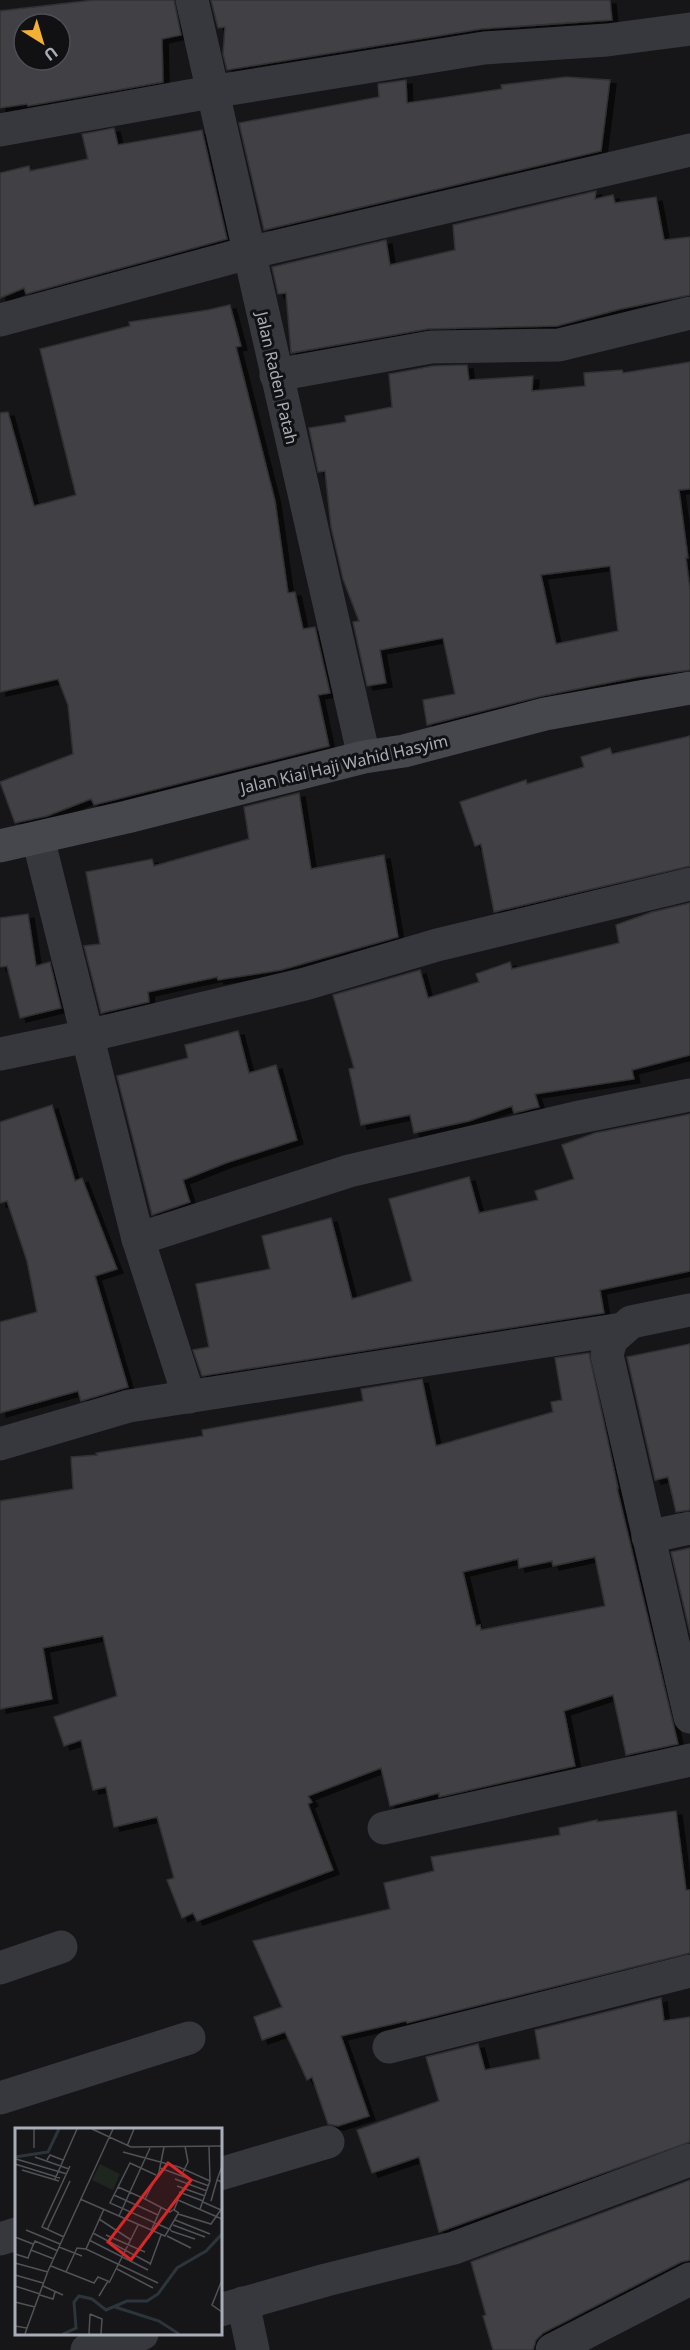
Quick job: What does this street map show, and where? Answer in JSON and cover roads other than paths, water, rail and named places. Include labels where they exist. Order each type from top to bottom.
[{"type":"street","name":"Jalan Raden Patah","points":[[192,0],[211,92],[364,757]]},
{"type":"street","points":[[0,130],[211,92],[484,48],[607,40],[690,29]]},
{"type":"street","points":[[0,320],[248,253],[690,150]]},
{"type":"street","points":[[276,375],[431,347],[559,345],[690,313]]},
{"type":"street","name":"Jalan Kiai Haji Wahid Hasyim","points":[[0,846],[364,757],[404,751],[545,714],[690,688]]},
{"type":"street","points":[[38,838],[138,1239],[189,1397]]},
{"type":"street","points":[[0,1054],[87,1036],[305,984],[437,945],[690,884]]},
{"type":"street","points":[[138,1239],[349,1171],[575,1118],[690,1095]]},
{"type":"street","points":[[690,1310],[631,1322],[611,1340],[607,1354],[690,1717]]},
{"type":"street","points":[[0,1444],[129,1406],[622,1329]]},
{"type":"street","points":[[648,1537],[690,1528]]},
{"type":"street","points":[[384,1828],[690,1760]]},
{"type":"street","points":[[0,1968],[62,1947]]},
{"type":"street","points":[[389,2047],[690,1971]]},
{"type":"street","points":[[0,2098],[189,2038]]},
{"type":"street","points":[[222,2173],[328,2142]]},
{"type":"street","points":[[253,2350],[232,2306],[454,2248],[690,2160]]},
{"type":"street","points":[[0,2239],[15,2234]]},
{"type":"street","points":[[552,2350],[690,2279]]},
{"type":"street","points":[[87,2350],[139,2335]]}]
